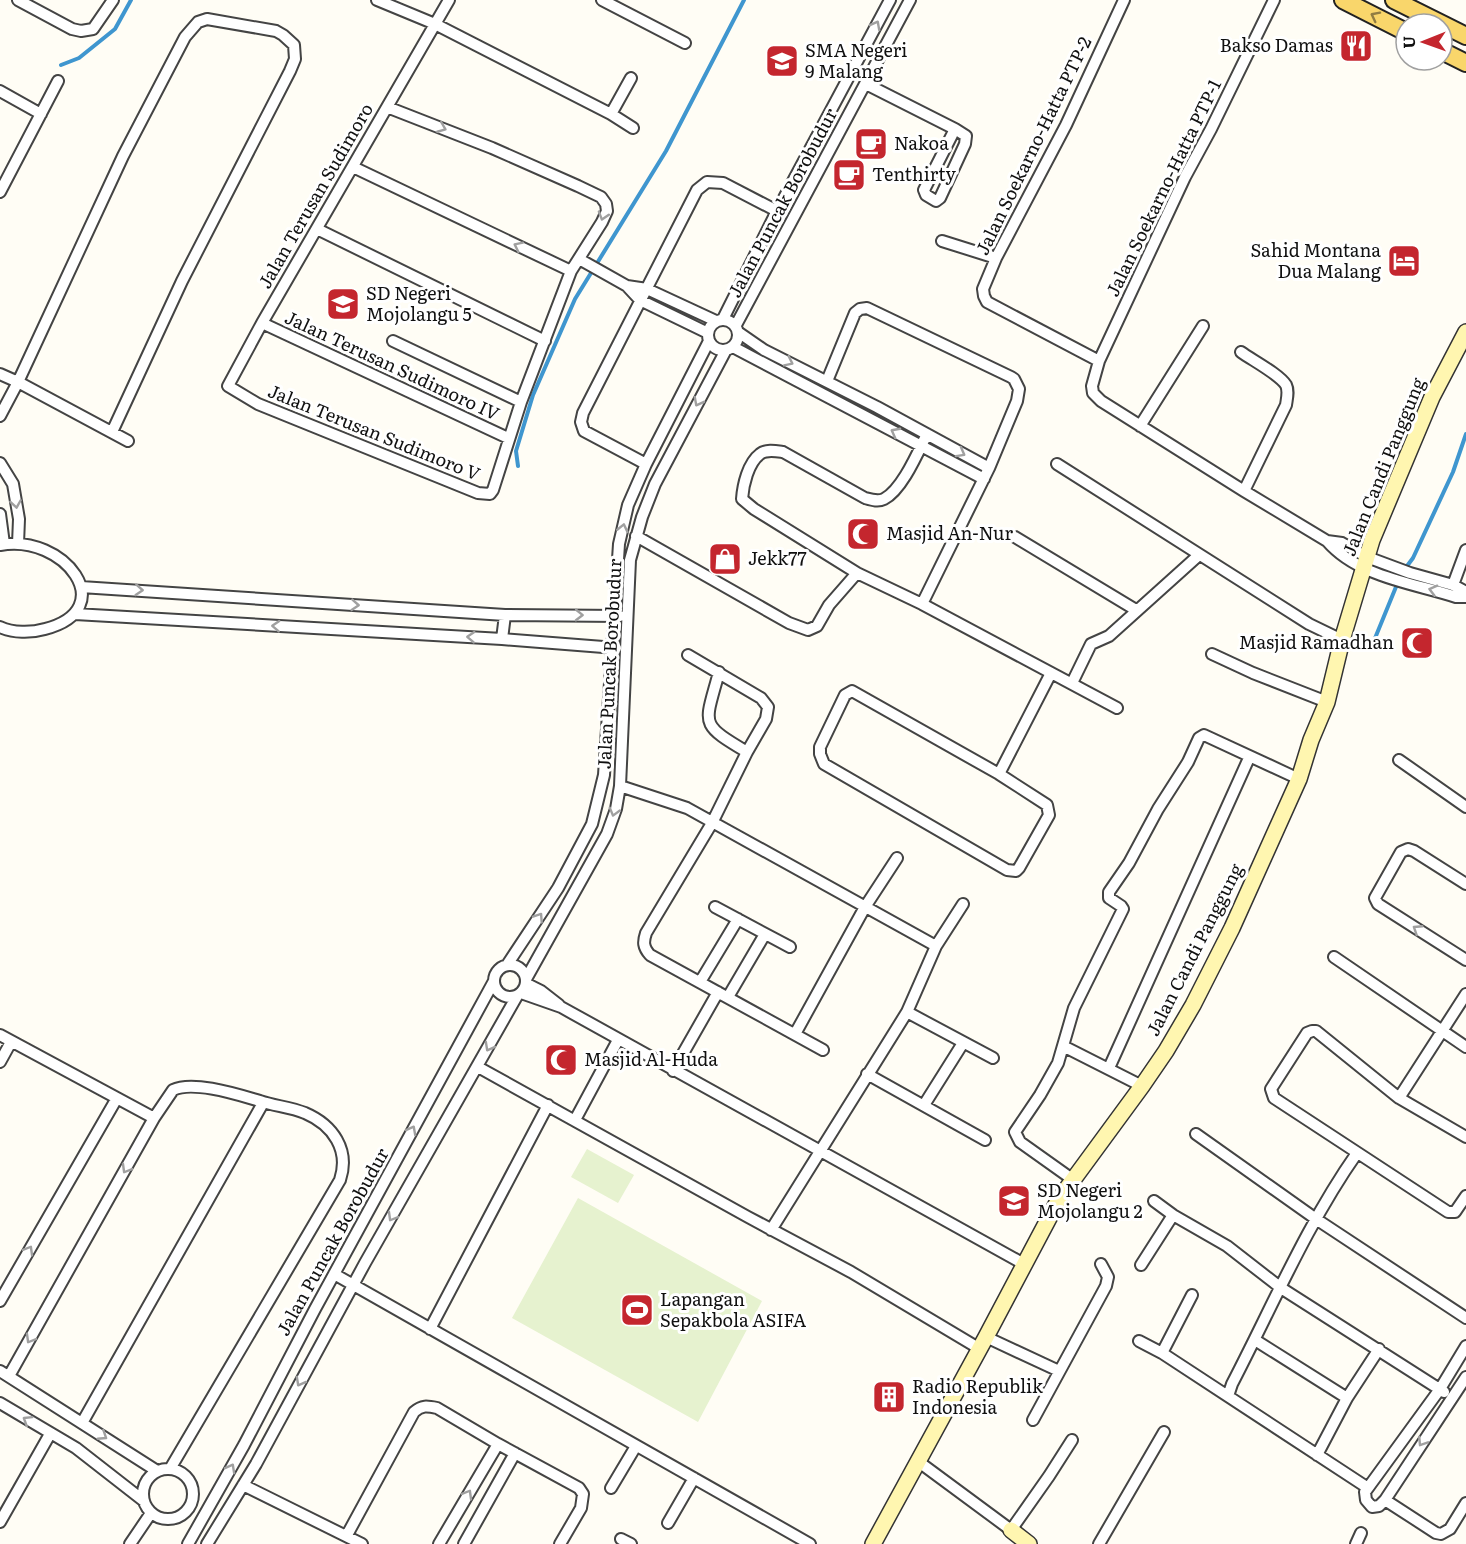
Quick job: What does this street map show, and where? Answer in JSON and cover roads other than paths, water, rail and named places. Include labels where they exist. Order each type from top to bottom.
[{"type":"main road","points":[[1343,0],[1394,26]]},
{"type":"main road","points":[[1394,0],[1418,12]]},
{"type":"main road","name":"Jalan Candi Panggung","points":[[873,1544],[1059,1198],[1142,1086],[1198,995],[1232,928],[1299,779],[1311,740],[1327,702],[1342,640],[1372,540],[1432,397],[1466,332]]},
{"type":"main road","points":[[1011,1530],[1029,1544]]},
{"type":"street","points":[[18,0],[72,29],[81,31],[93,29],[113,0]]},
{"type":"street","points":[[377,0],[435,24],[611,114],[633,128]]},
{"type":"street","name":"Jalan Terusan Sudimoro","points":[[228,386],[449,0]]},
{"type":"street","points":[[603,0],[685,43]]},
{"type":"street","name":"Jalan Puncak Borobudur","points":[[719,320],[890,0]]},
{"type":"street","name":"Jalan Puncak Borobudur","points":[[737,329],[910,0]]},
{"type":"street","name":"Jalan Soekarno-Hatta PTP-2","points":[[1099,361],[987,302],[983,289],[996,258],[1066,125],[1124,0]]},
{"type":"street","name":"Jalan Soekarno-Hatta PTP-1","points":[[1140,426],[1101,401],[1093,393],[1093,379],[1099,361],[1185,177],[1274,0]]},
{"type":"street","points":[[0,416],[123,156],[191,28],[207,19],[265,29],[283,35],[294,45],[295,59],[290,71],[182,281],[112,432]]},
{"type":"street","points":[[611,114],[631,78]]},
{"type":"street","points":[[0,192],[58,81]]},
{"type":"street","points":[[866,84],[955,129],[965,135],[967,140],[940,198],[936,201],[924,191],[955,129]]},
{"type":"street","points":[[0,91],[41,114]]},
{"type":"street","points":[[387,107],[492,148],[601,197],[606,204],[607,211],[582,261],[571,271],[508,438]]},
{"type":"street","points":[[812,147],[828,157]]},
{"type":"street","points":[[353,168],[571,271]]},
{"type":"street","points":[[646,464],[591,436],[584,431],[581,422],[583,413],[640,300],[701,185],[707,182],[723,183],[777,211]]},
{"type":"street","points":[[317,229],[546,341]]},
{"type":"street","points":[[942,241],[996,258]]},
{"type":"street","points":[[582,261],[627,286],[640,300],[708,337],[716,348],[729,348],[984,479]]},
{"type":"street","points":[[627,286],[647,289],[719,320],[732,322],[737,329],[764,350],[877,407],[989,468]]},
{"type":"street","points":[[827,381],[855,313],[864,308],[872,309],[1011,377],[1019,388],[1017,401],[989,468],[922,604]]},
{"type":"street","points":[[708,337],[709,328],[719,320]]},
{"type":"street","name":"Jalan Terusan Sudimoro IV","points":[[262,323],[508,438]]},
{"type":"street","points":[[1203,326],[1140,426],[1327,541],[1337,553],[1456,597],[1466,597]]},
{"type":"street","points":[[729,348],[736,343],[737,329]]},
{"type":"street","name":"Jalan Puncak Borobudur","points":[[507,965],[558,888],[592,824],[604,775],[619,544],[628,505],[708,337]]},
{"type":"street","points":[[393,341],[521,402]]},
{"type":"street","name":"Jalan Puncak Borobudur","points":[[207,1544],[243,1485],[365,1263],[523,988],[607,834],[616,808],[620,786],[630,560],[636,536],[655,484],[729,348]]},
{"type":"street","points":[[1241,352],[1279,378],[1285,384],[1287,392],[1286,405],[1244,491]]},
{"type":"street","points":[[0,374],[128,441]]},
{"type":"street","name":"Jalan Terusan Sudimoro V","points":[[228,386],[258,404],[404,465],[484,495],[490,494],[493,490],[508,438]]},
{"type":"street","points":[[871,419],[877,407]]},
{"type":"street","points":[[927,434],[900,484],[883,499],[875,501],[857,494],[783,452],[772,450],[761,453],[754,462],[743,489],[742,499],[857,573],[922,604],[1117,708]]},
{"type":"street","points":[[1058,464],[1308,624],[1342,640]]},
{"type":"street","points":[[1,469],[13,483],[19,519],[18,544]]},
{"type":"street","points":[[0,514],[2,544],[39,548],[54,554],[73,570],[81,586],[80,602],[75,614],[68,621],[38,631],[0,627]]},
{"type":"street","points":[[636,536],[789,623],[808,630],[817,626],[829,605],[857,573]]},
{"type":"street","points":[[1015,537],[1136,610]]},
{"type":"street","points":[[1453,585],[1466,550]]},
{"type":"street","points":[[1072,683],[1091,644],[1109,636],[1199,555]]},
{"type":"street","points":[[1399,575],[1453,585],[1466,592]]},
{"type":"street","points":[[81,586],[505,615],[628,617]]},
{"type":"street","points":[[75,614],[502,639],[626,649]]},
{"type":"street","points":[[502,639],[505,615]]},
{"type":"street","points":[[1212,654],[1327,702]]},
{"type":"street","points":[[688,655],[767,703],[768,710],[766,719],[712,823],[646,933],[645,948],[650,955],[823,1050]]},
{"type":"street","points":[[719,672],[708,714],[710,727],[718,735],[747,752]]},
{"type":"street","points":[[999,774],[1052,673]]},
{"type":"street","points":[[852,691],[999,774],[1042,801],[1049,810],[1016,871],[1007,870],[824,764],[820,747],[845,695],[852,691]]},
{"type":"street","points":[[1072,1179],[1020,1142],[1015,1132],[1058,1063],[1074,1008],[1123,909],[1108,898],[1109,892],[1129,863],[1158,809],[1188,762],[1198,738],[1204,735],[1249,758],[1299,779]]},
{"type":"street","points":[[1109,1068],[1249,758]]},
{"type":"street","points":[[1400,760],[1466,807]]},
{"type":"street","points":[[620,786],[687,808],[936,946]]},
{"type":"street","points":[[1466,884],[1414,851],[1405,850],[1401,852],[1375,899],[1378,904],[1466,960]]},
{"type":"street","points":[[795,1034],[865,907],[897,858]]},
{"type":"street","points":[[558,888],[574,897]]},
{"type":"street","points":[[771,1230],[907,1011],[936,946],[963,904]]},
{"type":"street","points":[[716,907],[790,947]]},
{"type":"street","points":[[700,982],[738,919]]},
{"type":"street","points":[[674,1071],[765,934]]},
{"type":"street","points":[[1334,957],[1466,1047]]},
{"type":"street","points":[[507,965],[522,969],[523,988],[512,998],[502,995],[495,987],[494,981],[498,971],[507,965]]},
{"type":"street","name":"Jalan Puncak Borobudur","points":[[188,1544],[244,1445],[334,1274],[494,981]]},
{"type":"street","points":[[523,988],[1024,1264]]},
{"type":"street","points":[[1399,1098],[1466,994]]},
{"type":"street","points":[[907,1011],[993,1058]]},
{"type":"street","points":[[1466,1137],[1399,1098],[1319,1033],[1312,1031],[1307,1033],[1270,1093],[1274,1098],[1449,1212],[1455,1212],[1466,1196]]},
{"type":"street","points":[[0,1035],[154,1118]]},
{"type":"street","points":[[575,1120],[618,1040]]},
{"type":"street","points":[[0,1062],[11,1042]]},
{"type":"street","points":[[924,1105],[963,1043]]},
{"type":"street","points":[[1064,1046],[1142,1086]]},
{"type":"street","points":[[478,1067],[771,1230],[983,1343],[1059,1371]]},
{"type":"street","points":[[867,1074],[985,1140]]},
{"type":"street","points":[[157,1471],[4,1373],[170,1093],[177,1088],[190,1087],[227,1091],[305,1113],[325,1126],[340,1146],[344,1156],[344,1167],[340,1180],[170,1469]]},
{"type":"street","points":[[0,1301],[117,1098]]},
{"type":"street","points":[[82,1423],[263,1102]]},
{"type":"street","points":[[430,1329],[548,1105]]},
{"type":"street","points":[[1196,1134],[1316,1219],[1466,1318]]},
{"type":"street","points":[[1228,1396],[1316,1219],[1339,1178],[1357,1153]]},
{"type":"street","points":[[1154,1201],[1173,1215],[1227,1246],[1281,1288],[1452,1396]]},
{"type":"street","points":[[1141,1265],[1173,1215]]},
{"type":"street","points":[[347,1251],[365,1263]]},
{"type":"street","points":[[1033,1420],[1106,1286],[1108,1277],[1101,1264]]},
{"type":"street","points":[[334,1274],[810,1544]]},
{"type":"street","points":[[1162,1353],[1192,1295]]},
{"type":"street","points":[[1255,1340],[1347,1398]]},
{"type":"street","points":[[1139,1341],[1162,1353],[1368,1488]]},
{"type":"street","points":[[1466,1346],[1440,1389],[1368,1488],[1365,1496],[1372,1507],[1379,1506],[1385,1500],[1466,1377]]},
{"type":"street","points":[[1317,1455],[1347,1398],[1379,1349]]},
{"type":"street","points":[[268,1397],[287,1406]]},
{"type":"street","points":[[0,1403],[76,1448],[144,1501],[151,1513],[160,1518],[170,1519],[180,1516],[188,1509],[193,1500],[193,1489],[188,1479],[180,1472],[170,1469],[157,1471],[148,1479],[143,1490],[144,1501]]},
{"type":"street","points":[[347,1535],[408,1421],[420,1407],[437,1408],[579,1488],[583,1494],[581,1508],[560,1544]]},
{"type":"street","points":[[1420,1417],[1433,1425]]},
{"type":"street","points":[[1099,1544],[1164,1432]]},
{"type":"street","points":[[0,1522],[50,1434]]},
{"type":"street","points":[[918,1462],[1011,1530],[1072,1440]]},
{"type":"street","points":[[439,1544],[498,1444]]},
{"type":"street","points":[[611,1488],[636,1446]]},
{"type":"street","points":[[465,1544],[515,1453]]},
{"type":"street","points":[[668,1523],[694,1478]]},
{"type":"street","points":[[243,1485],[362,1544]]},
{"type":"street","points":[[1385,1500],[1441,1534],[1450,1529],[1466,1503]]},
{"type":"street","points":[[188,1509],[217,1527]]},
{"type":"street","points":[[131,1543],[151,1513]]},
{"type":"street","points":[[1356,1544],[1361,1533]]},
{"type":"waterway","points":[[61,65],[79,58],[115,29],[131,0]]},
{"type":"waterway","points":[[518,466],[516,451],[533,395],[575,299],[666,151],[744,0]]},
{"type":"waterway","points":[[1404,570],[1413,558],[1453,472],[1466,434]]},
{"type":"waterway","points":[[1371,648],[1398,582]]},
{"type":"place","name":"Bakso Damas","points":[[1356,46]]},
{"type":"place","name":"SMA Negeri 9 Malang","points":[[782,61]]},
{"type":"place","name":"Nakoa","points":[[871,144]]},
{"type":"place","name":"Tenthirty","points":[[849,175]]},
{"type":"place","name":"Sahid Montana Dua Malang","points":[[1404,261]]},
{"type":"place","name":"SD Negeri Mojolangu 5","points":[[343,304]]},
{"type":"place","name":"Masjid An-Nur","points":[[863,534]]},
{"type":"place","name":"Jekk77","points":[[725,559]]},
{"type":"place","name":"Masjid Ramadhan","points":[[1417,643]]},
{"type":"place","name":"Masjid Al-Huda","points":[[561,1060]]},
{"type":"place","name":"SD Negeri Mojolangu 2","points":[[1014,1201]]},
{"type":"place","name":"Lapangan Sepakbola ASIFA","points":[[637,1310]]},
{"type":"place","name":"Radio Republik Indonesia","points":[[889,1397]]}]
